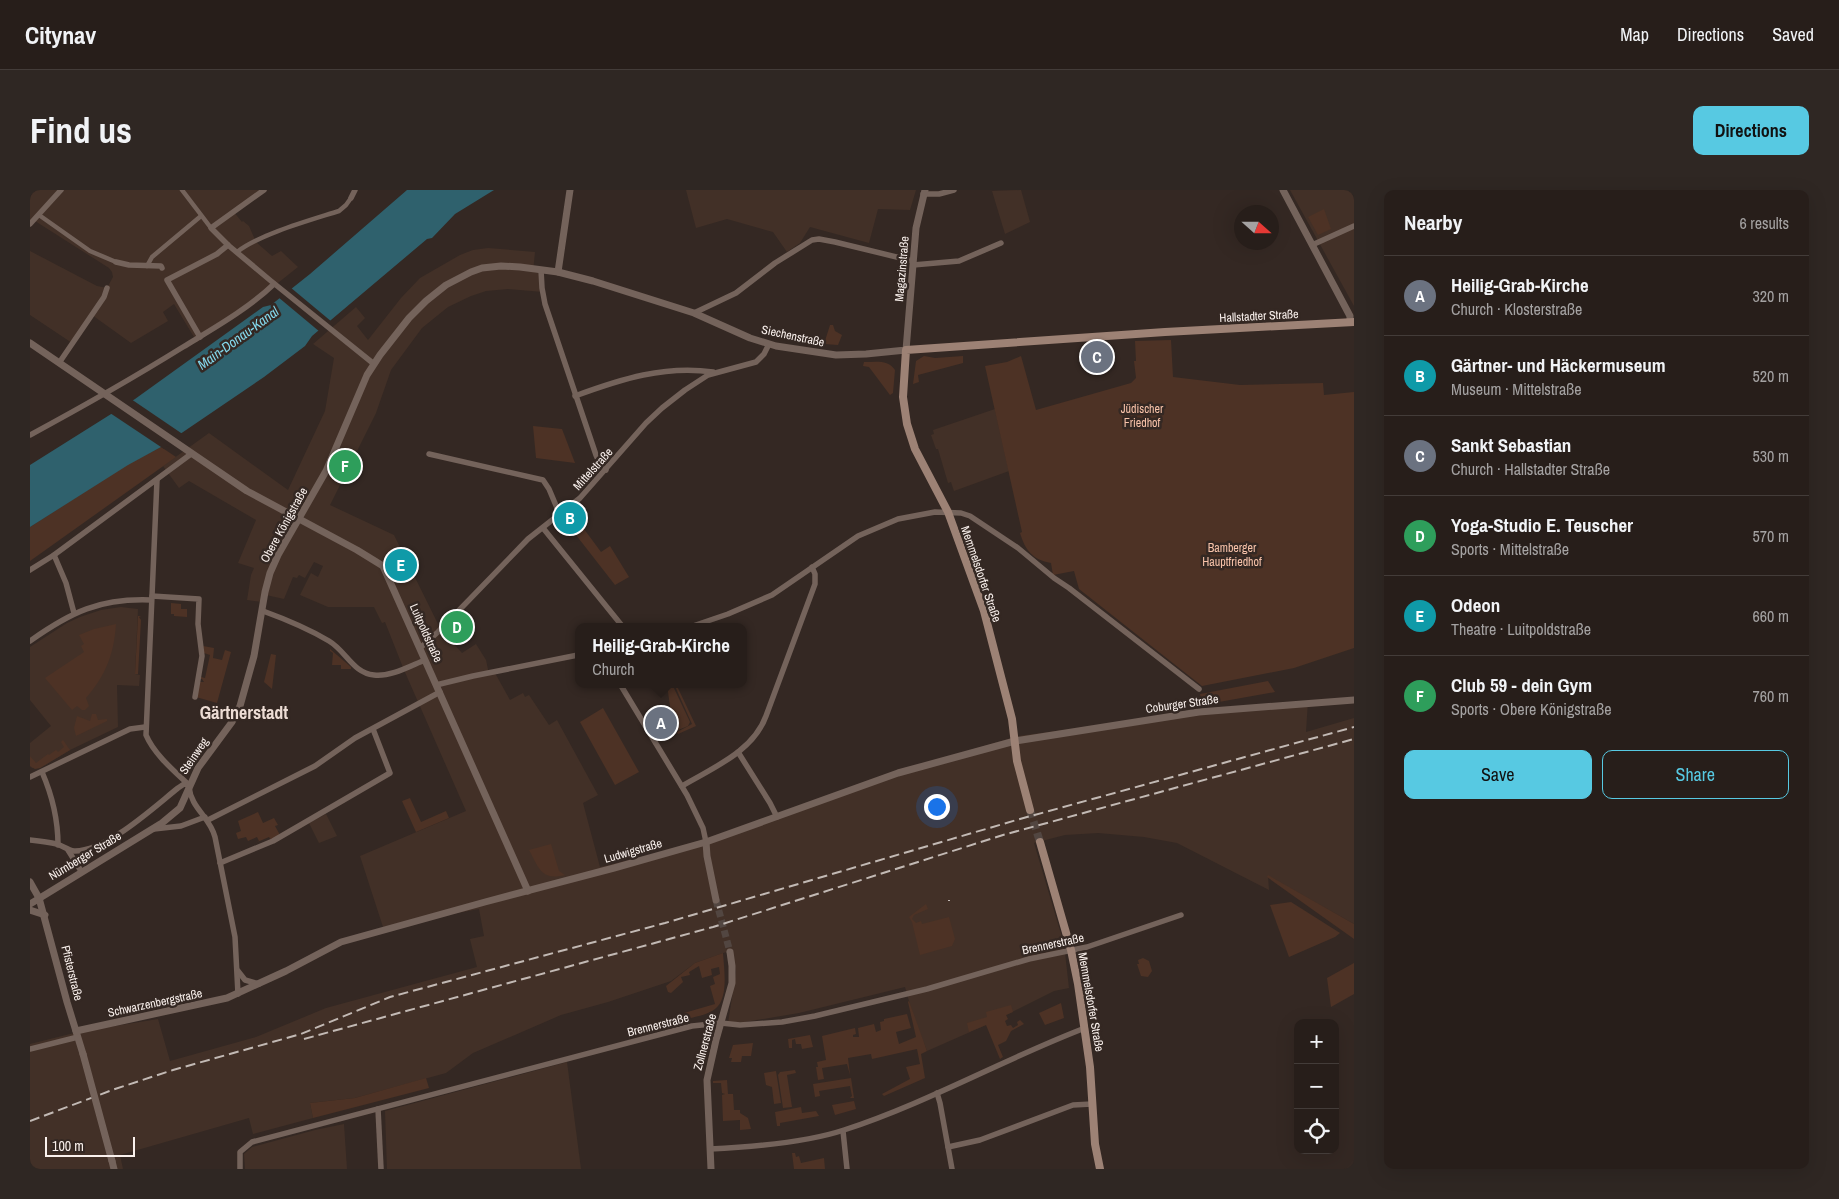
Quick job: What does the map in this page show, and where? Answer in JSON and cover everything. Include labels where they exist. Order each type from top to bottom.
[{"type":"main road","name":"Hallstadter Straße","points":[[1092,337],[1352,322]]},
{"type":"main road","name":"Siechenstraße","points":[[906,350],[1092,337]]},
{"type":"main road","name":"Memmelsdorfer Straße","points":[[906,350],[903,396],[907,424],[915,449],[948,512],[984,611],[1012,719],[1017,761],[1030,810]]},
{"type":"main road","name":"Memmelsdorfer Straße","points":[[1040,842],[1071,950],[1085,1028],[1090,1067],[1095,1144],[1100,1169]]},
{"type":"street","points":[[30,224],[61,190]]},
{"type":"street","points":[[182,190],[211,228],[228,245],[374,364]]},
{"type":"street","points":[[211,228],[264,190]]},
{"type":"street","points":[[237,252],[244,246],[339,211],[346,205],[355,190]]},
{"type":"street","points":[[558,272],[570,190]]},
{"type":"street","points":[[924,192],[939,194],[954,190]]},
{"type":"street","points":[[1283,190],[1352,322]]},
{"type":"street","name":"Magazinstraße","points":[[906,350],[916,228],[924,192]]},
{"type":"street","points":[[38,215],[90,251],[116,262],[129,265],[161,266],[162,268]]},
{"type":"street","points":[[147,266],[152,258],[201,216]]},
{"type":"street","points":[[1312,245],[1354,226]]},
{"type":"street","points":[[694,313],[736,293],[775,263],[812,240],[818,239],[835,242],[913,263],[959,261],[1001,243]]},
{"type":"street","points":[[200,337],[167,280],[217,254],[228,245]]},
{"type":"street","name":"Obere Königstraße","points":[[240,706],[254,656],[270,573],[282,547],[300,519],[326,471],[374,364],[409,318],[436,292],[471,272],[490,266],[501,266]]},
{"type":"street","name":"Siechenstraße","points":[[501,266],[558,272],[593,281],[694,313],[769,344],[836,355],[906,350]]},
{"type":"street","points":[[542,270],[542,288],[545,304],[598,461],[606,470]]},
{"type":"street","points":[[30,434],[104,395],[231,318],[276,286]]},
{"type":"street","points":[[59,362],[104,297],[107,288]]},
{"type":"street","name":"Luitpoldstraße","points":[[30,343],[246,491],[357,550],[383,566],[528,891]]},
{"type":"street","name":"Mittelstraße","points":[[420,648],[528,539],[580,498],[653,416],[690,386],[708,375],[756,362],[764,354],[769,344]]},
{"type":"street","points":[[576,396],[624,378],[653,372],[689,369],[716,373]]},
{"type":"street","points":[[30,570],[54,555],[157,480],[189,452]]},
{"type":"street","points":[[429,454],[543,480],[560,515]]},
{"type":"street","points":[[157,480],[145,727],[148,741],[189,785]]},
{"type":"street","points":[[702,623],[772,595],[858,536],[890,522],[935,512],[961,512],[1014,544],[1054,578],[1070,588],[1199,689]]},
{"type":"street","points":[[543,528],[620,623]]},
{"type":"street","points":[[54,555],[66,583],[74,613]]},
{"type":"street","points":[[682,786],[738,752],[752,739],[764,722],[815,584],[815,574],[812,568]]},
{"type":"street","points":[[30,641],[74,613],[113,601],[151,598],[199,599],[198,624],[202,656],[195,697]]},
{"type":"street","points":[[262,610],[330,642],[358,669],[368,674],[382,675],[426,660]]},
{"type":"street","name":"Nürnberger Straße","points":[[152,829],[180,826],[206,818],[315,766],[348,742],[438,689],[473,676],[575,656]]},
{"type":"street","points":[[622,688],[682,786],[703,828],[716,900]]},
{"type":"street","name":"Coburger Straße","points":[[1015,741],[1199,712],[1354,700]]},
{"type":"street","name":"Steinweg","points":[[238,994],[235,938],[213,828],[190,797],[189,785],[198,768],[232,722],[240,706]]},
{"type":"street","points":[[30,776],[130,729],[145,727]]},
{"type":"street","points":[[220,863],[273,841],[390,774],[373,729]]},
{"type":"street","name":"Ludwigstraße","points":[[238,994],[341,942],[706,842],[898,773],[1015,741]]},
{"type":"street","points":[[738,752],[777,817]]},
{"type":"street","points":[[42,772],[47,783],[56,818],[58,844]]},
{"type":"street","points":[[68,850],[85,850],[108,840],[178,788],[184,784],[189,785]]},
{"type":"street","name":"Nürnberger Straße","points":[[30,904],[152,829],[180,808],[189,785]]},
{"type":"street","points":[[30,840],[58,844],[68,850],[81,872]]},
{"type":"street","name":"Pfisterstraße","points":[[30,882],[39,898],[45,915],[114,1169]]},
{"type":"street","points":[[30,910],[45,915]]},
{"type":"street","name":"Brennerstraße","points":[[240,1169],[240,1152],[252,1142],[705,1023],[721,1022],[740,1025],[796,1020],[904,994],[1029,959],[1087,947],[1125,936],[1181,915]]},
{"type":"street","name":"Zollnerstraße","points":[[711,1169],[706,1080],[732,983],[730,952]]},
{"type":"street","points":[[237,970],[244,980],[260,984]]},
{"type":"street","name":"Schwarzenbergstraße","points":[[30,1049],[77,1034],[221,1000],[238,994]]},
{"type":"street","points":[[710,1149],[784,1142],[843,1131],[937,1094],[1085,1028]]},
{"type":"street","points":[[937,1094],[952,1169]]},
{"type":"street","points":[[948,1147],[980,1140],[1073,1105],[1092,1104]]},
{"type":"street","points":[[378,1109],[381,1169]]},
{"type":"street","points":[[843,1131],[847,1169]]},
{"type":"shaded area","points":[[30,190],[263,190],[233,211],[242,222],[249,226],[256,242],[272,256],[281,251],[298,267],[239,314],[197,342],[174,304],[163,312],[168,321],[131,343],[92,315],[72,343],[30,315],[30,251],[97,286],[107,288],[113,277],[112,272],[109,268],[35,221],[30,226]]},
{"type":"shaded area","points":[[686,190],[916,190],[910,210],[878,209],[869,243],[810,227],[800,243],[787,252],[773,232],[727,219],[696,228]]},
{"type":"shaded area","points":[[1021,190],[1030,222],[1005,234],[992,191]]},
{"type":"shaded area","points":[[1290,190],[1354,190],[1354,306]]},
{"type":"shaded area","points":[[488,248],[535,252],[533,272],[542,273],[543,292],[508,289],[486,291],[448,307],[422,328],[391,370],[376,413],[330,505],[394,535],[441,630],[462,653],[476,644],[486,660],[489,674],[495,673],[510,700],[523,693],[525,697],[529,695],[549,725],[557,720],[598,795],[583,803],[600,867],[706,841],[909,768],[1018,736],[1308,701],[1306,732],[1354,718],[1354,924],[1268,876],[1269,890],[1177,843],[1144,837],[1098,833],[1065,835],[1034,843],[1064,944],[1069,988],[1054,991],[986,1025],[927,1051],[915,1022],[905,987],[799,1013],[728,1023],[736,972],[732,950],[695,963],[671,981],[561,1015],[473,1053],[446,1073],[355,1098],[310,1103],[313,1118],[253,1134],[249,1118],[120,1155],[123,1169],[30,1169],[30,1044],[78,1032],[158,1019],[170,1061],[256,1037],[326,1008],[477,967],[470,939],[484,936],[479,909],[383,927],[360,856],[466,811],[385,622],[382,623],[374,607],[328,607],[300,595],[311,573],[318,577],[323,566],[314,562],[305,578],[299,575],[297,578],[293,577],[284,599],[266,595],[263,602],[247,600],[254,568],[238,563],[256,520],[189,481],[179,488],[163,466],[209,433],[288,490],[325,411],[334,358],[313,344],[356,307],[365,318],[357,326],[368,340],[401,298],[420,278],[460,255],[473,250]]},
{"type":"shaded area","points":[[995,409],[1009,471],[954,491],[951,482],[948,483],[938,449],[936,449],[931,435],[934,434],[933,430]]},
{"type":"shaded area","points":[[121,607],[138,609],[135,674],[140,675],[139,686],[117,685],[118,727],[70,750],[40,768],[32,768],[30,766],[30,743],[51,726],[30,700],[30,647],[67,623],[80,617],[101,610]]},
{"type":"shaded area","points":[[326,814],[337,836],[319,843],[309,823]]},
{"type":"shaded area","points":[[567,1062],[581,1169],[387,1169],[385,1111]]},
{"type":"shaded area","points":[[344,1124],[347,1169],[245,1169],[244,1154],[252,1147]]},
{"type":"green space","points":[[1324,209],[1331,229],[1318,235],[1308,217]]},
{"type":"green space","points":[[830,325],[833,325],[835,331],[842,335],[838,345],[824,344]]},
{"type":"green space","name":"Bamberger Hauptfriedhof","points":[[1171,340],[1173,377],[1240,385],[1323,383],[1324,395],[1354,392],[1354,648],[1294,668],[1202,686],[1079,589],[1074,571],[1053,575],[1051,563],[1035,557],[1024,544],[1020,533],[1022,532],[985,366],[1007,362],[1021,356],[1036,410],[1131,383],[1136,378],[1134,361],[1136,361],[1135,341]]},
{"type":"green space","points":[[924,356],[935,358],[963,356],[963,363],[918,375],[919,382],[913,384],[916,361]]},
{"type":"green space","points":[[864,362],[881,362],[892,366],[895,370],[893,393],[890,395],[869,367],[863,366]]},
{"type":"green space","points":[[533,426],[562,429],[575,463],[536,458]]},
{"type":"green space","points":[[161,447],[176,457],[30,561],[30,527],[128,464]]},
{"type":"green space","points":[[584,529],[601,552],[610,546],[629,577],[615,585],[576,535]]},
{"type":"green space","points":[[171,603],[181,604],[181,609],[187,609],[187,617],[171,614]]},
{"type":"green space","points":[[138,616],[141,616],[139,617],[141,620],[138,674],[135,674]]},
{"type":"green space","points":[[116,624],[108,664],[99,681],[86,698],[89,706],[85,710],[77,706],[72,710],[45,678],[84,652],[81,646],[84,644],[79,635]]},
{"type":"green space","points":[[203,646],[214,648],[213,658],[222,660],[225,650],[231,652],[217,703],[196,697],[199,682],[204,682],[200,679],[201,677],[205,678],[210,655],[204,653]]},
{"type":"green space","points":[[330,649],[351,669],[341,669],[341,665],[332,665],[333,653]]},
{"type":"green space","points":[[271,654],[276,655],[272,689],[264,682]]},
{"type":"green space","points":[[1268,681],[1275,692],[1202,705],[1200,694]]},
{"type":"green space","points":[[667,688],[674,688],[690,722],[688,726],[678,730],[675,721],[671,723],[669,714],[671,713]]},
{"type":"green space","points":[[676,688],[678,688],[696,726],[678,734],[677,732],[692,724]]},
{"type":"green space","points":[[603,708],[639,772],[615,785],[580,722]]},
{"type":"green space","points":[[92,714],[96,714],[98,720],[107,719],[107,721],[76,736],[74,728],[77,716],[90,721]]},
{"type":"green space","points":[[63,740],[70,750],[40,768],[35,769],[30,766],[30,756],[36,763],[48,754],[56,750],[58,752],[64,747],[61,742]]},
{"type":"green space","points":[[410,798],[421,822],[446,811],[449,818],[416,832],[402,801]]},
{"type":"green space","points":[[258,812],[263,823],[274,818],[278,825],[275,826],[280,835],[271,840],[269,837],[255,843],[259,841],[257,837],[248,841],[246,837],[238,839],[236,833],[241,831],[238,821]]},
{"type":"green space","points":[[551,844],[559,871],[565,875],[551,876],[546,874],[538,867],[529,850]]},
{"type":"green space","points":[[1268,875],[1354,924],[1354,939],[1267,877]]},
{"type":"green space","points":[[1291,902],[1340,933],[1289,957],[1270,905]]},
{"type":"green space","points":[[926,904],[928,909],[914,915],[912,919],[916,923],[921,921],[922,924],[949,917],[955,939],[952,946],[920,955],[909,917]]},
{"type":"green space","points":[[723,953],[725,983],[719,1004],[709,1013],[686,1019],[684,1013],[715,1004],[710,986],[715,984],[713,977],[720,974],[719,967],[711,969],[712,975],[702,978],[699,966],[689,972],[690,975],[681,977],[683,982],[671,993],[668,992],[666,986],[695,963]]},
{"type":"green space","points":[[1143,958],[1149,961],[1152,971],[1148,977],[1141,976],[1137,964],[1139,964],[1138,960]]},
{"type":"green space","points":[[1354,963],[1354,994],[1331,1007],[1327,978]]},
{"type":"green space","points":[[909,1001],[927,1051],[921,1054],[925,1078],[884,1096],[882,1094],[910,1079],[906,1067],[920,1064],[917,1049],[872,1059],[871,1054],[848,1058],[850,1075],[847,1064],[822,1068],[824,1079],[818,1080],[817,1062],[826,1060],[822,1036],[855,1028],[856,1034],[853,1037],[859,1037],[858,1028],[874,1024],[876,1032],[881,1030],[880,1022],[884,1021],[884,1019],[907,1014],[911,1028],[896,1032],[899,1044],[916,1037]]},
{"type":"green space","points":[[1061,1003],[1064,1018],[1045,1025],[1039,1013]]},
{"type":"green space","points":[[1011,1005],[1013,1012],[1006,1015],[1008,1019],[1005,1021],[1007,1026],[1011,1025],[1013,1028],[1018,1025],[1017,1022],[1020,1020],[1024,1024],[1011,1031],[1006,1041],[998,1045],[1003,1057],[1000,1059],[986,1025],[969,1032],[967,1023],[987,1017],[986,1012]]},
{"type":"green space","points":[[810,1035],[813,1047],[802,1049],[801,1044],[796,1044],[795,1039],[792,1040],[792,1048],[789,1048],[788,1039]]},
{"type":"green space","points":[[753,1043],[751,1056],[742,1056],[741,1062],[731,1062],[732,1058],[729,1058],[733,1045]]},
{"type":"green space","points":[[795,1070],[796,1073],[787,1075],[792,1107],[783,1108],[778,1075],[780,1072]]},
{"type":"green space","points":[[776,1071],[781,1103],[774,1104],[772,1087],[766,1085],[764,1073]]},
{"type":"green space","points":[[426,1078],[429,1088],[313,1118],[310,1103],[355,1098]]},
{"type":"green space","points":[[851,1078],[854,1098],[850,1098],[852,1096],[850,1086],[819,1091],[820,1096],[815,1097],[813,1084]]},
{"type":"green space","points":[[727,1080],[728,1094],[733,1094],[734,1110],[740,1110],[740,1113],[748,1118],[751,1129],[740,1130],[740,1120],[723,1121],[722,1095],[725,1094],[722,1093],[721,1083],[713,1083],[713,1081]]},
{"type":"green space","points":[[854,1101],[856,1109],[835,1115],[832,1105]]},
{"type":"green space","points":[[801,1107],[802,1113],[816,1111],[819,1116],[780,1123],[780,1126],[777,1126],[775,1112]]},
{"type":"green space","points":[[792,1153],[795,1153],[796,1157],[799,1156],[801,1163],[824,1158],[825,1169],[794,1169]]},
{"type":"water","name":"Main-Donau-Kanal","points":[[407,190],[494,190],[455,214],[432,238],[427,239],[312,336],[305,346],[264,377],[161,447],[128,465],[30,527],[30,465],[135,399],[263,307],[271,305],[310,274]]},
{"type":"pier","points":[[290,287],[332,322],[320,332],[278,297]]},
{"type":"pier","points":[[131,399],[184,435],[164,449],[110,413]]},
{"type":"tunnel","points":[[1030,810],[1040,842]]},
{"type":"tunnel","points":[[716,900],[730,952]]},
{"type":"railway","points":[[30,1121],[115,1089],[173,1070],[301,1034],[390,997],[665,923],[1020,819],[1354,727]]},
{"type":"railway","points":[[304,1039],[713,927],[1003,835],[1354,739]]},
{"type":"place","name":"Sankt Sebastian","points":[[1097,357]]},
{"type":"place","name":"Club 59 - dein Gym","points":[[345,466]]},
{"type":"place","name":"Gärtner- und Häckermuseum","points":[[570,518]]},
{"type":"place","name":"Odeon","points":[[401,565]]},
{"type":"place","name":"Yoga-Studio E. Teuscher","points":[[457,627]]},
{"type":"place","name":"Heilig-Grab-Kirche","points":[[661,723]]},
{"type":"district","name":"Gärtnerstadt","points":[[244,713]]},
{"type":"park label","name":"Jüdischer Friedhof","points":[[1142,416]]}]
